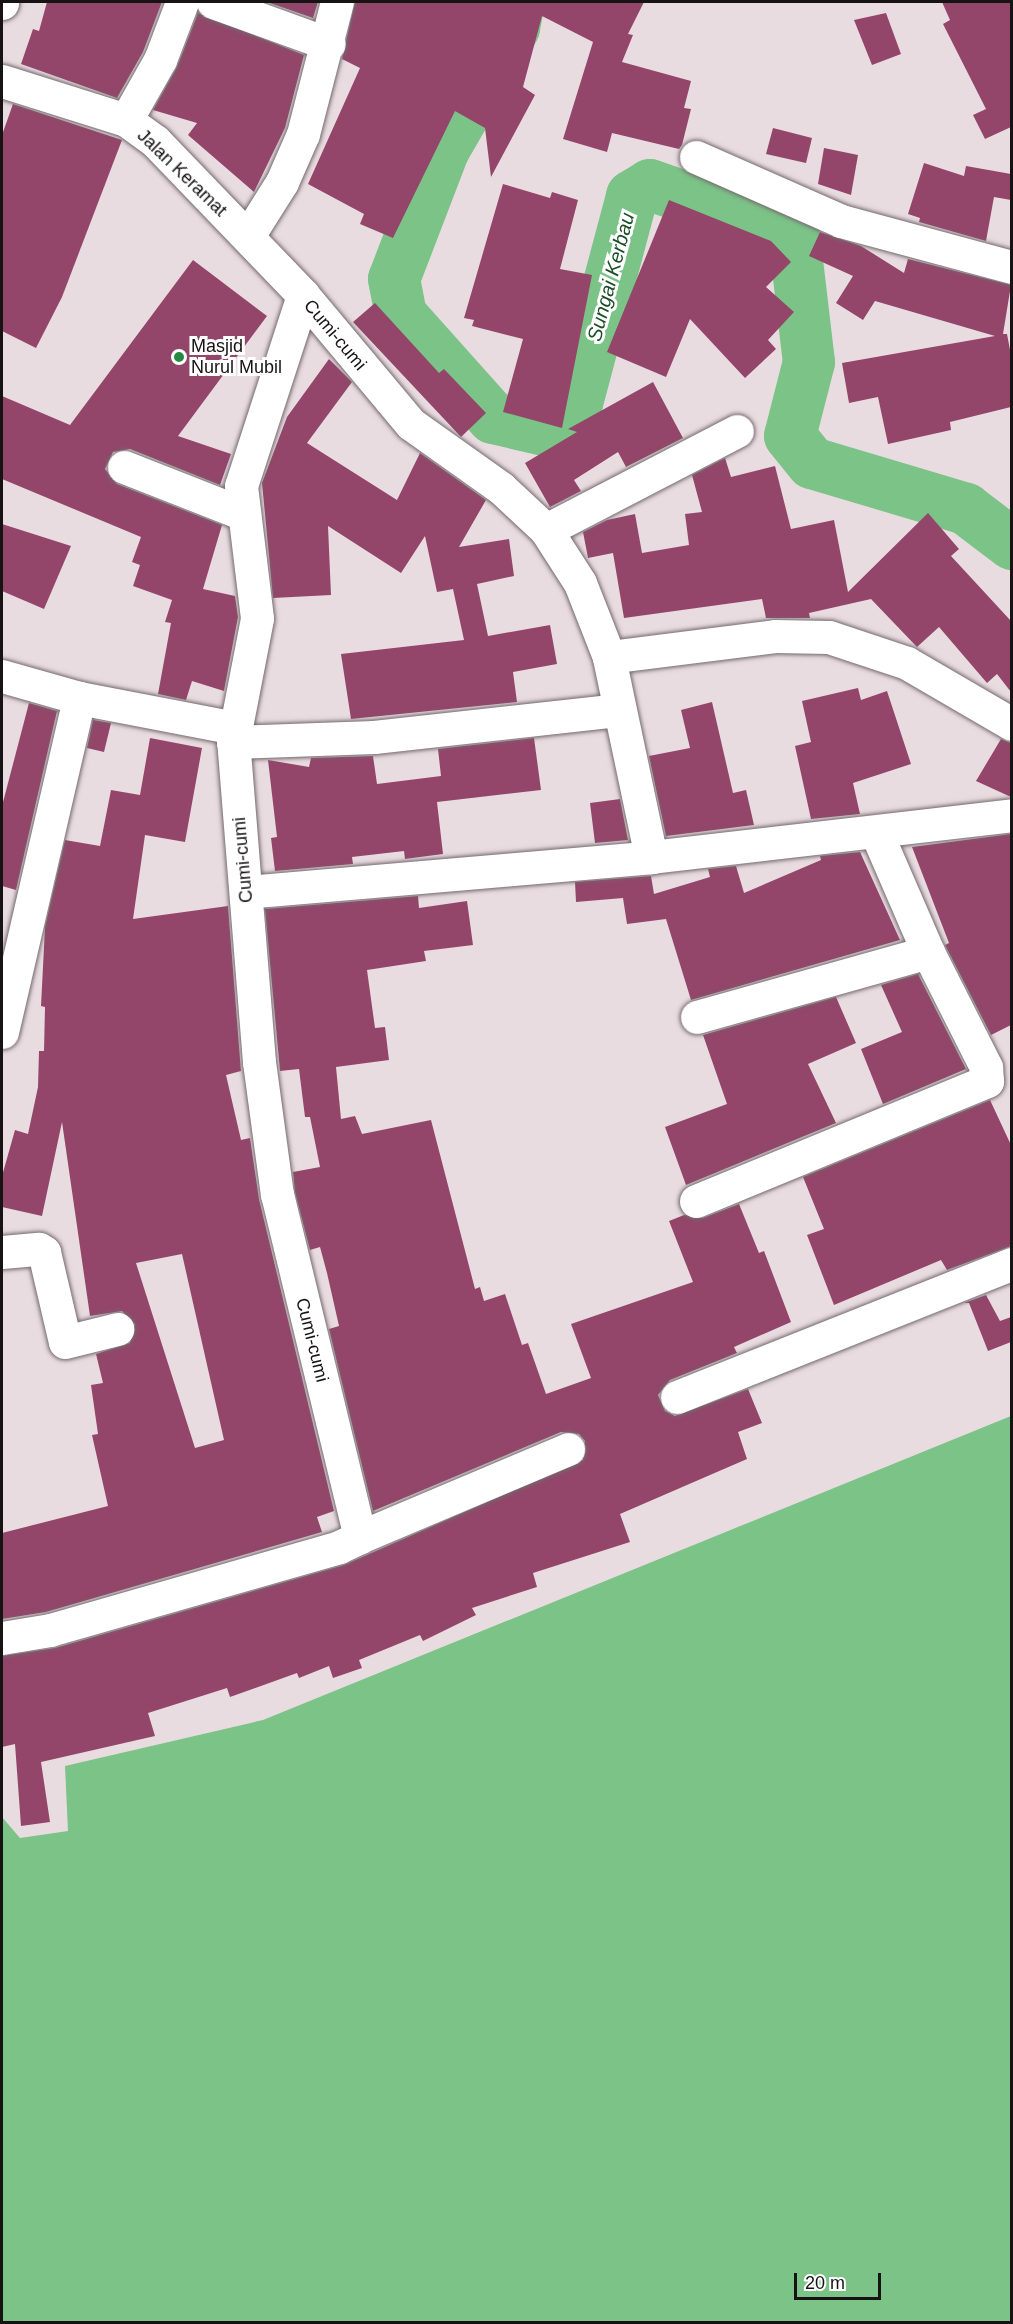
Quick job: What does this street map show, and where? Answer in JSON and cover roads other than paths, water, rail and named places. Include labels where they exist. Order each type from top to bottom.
[{"type":"street","points":[[126,120],[160,60],[182,2]]},
{"type":"street","points":[[213,2],[329,44]]},
{"type":"street","points":[[248,236],[282,182],[303,134],[329,44],[337,2]]},
{"type":"street","name":"Jalan Keramat","points":[[2,81],[126,120],[155,141],[303,295]]},
{"type":"street","points":[[696,157],[841,221],[1011,267]]},
{"type":"street","name":"Cumi-cumi","points":[[303,295],[245,464],[241,486],[257,618],[234,735],[259,1062],[277,1195],[360,1537]]},
{"type":"street","name":"Cumi-cumi","points":[[303,295],[411,424],[501,488],[546,530],[580,583],[609,657],[651,857]]},
{"type":"street","points":[[546,530],[737,431]]},
{"type":"street","points":[[123,467],[244,514]]},
{"type":"street","points":[[609,657],[775,636],[830,637],[907,663],[1011,724]]},
{"type":"street","points":[[2,676],[79,698],[234,735],[374,737],[620,710]]},
{"type":"street","points":[[2,1032],[79,698]]},
{"type":"street","points":[[246,892],[651,857],[877,834],[1011,815]]},
{"type":"street","points":[[696,1201],[987,1081],[986,1068],[928,952],[877,834]]},
{"type":"street","points":[[697,1017],[928,952]]},
{"type":"street","points":[[2,1252],[39,1249],[44,1252],[65,1342],[117,1329]]},
{"type":"street","points":[[677,1397],[1011,1264]]},
{"type":"street","points":[[2,1638],[50,1630],[339,1547],[568,1449]]},
{"type":"waterway","name":"Sungai Kerbau","points":[[519,2],[514,28],[444,149],[394,279],[401,315],[493,418],[558,433],[576,407],[632,196],[650,185],[794,235],[809,362],[790,436],[812,463],[966,509],[1012,544]]},
{"type":"place","name":"Masjid Nurul Mubil","points":[[179,357]]}]
